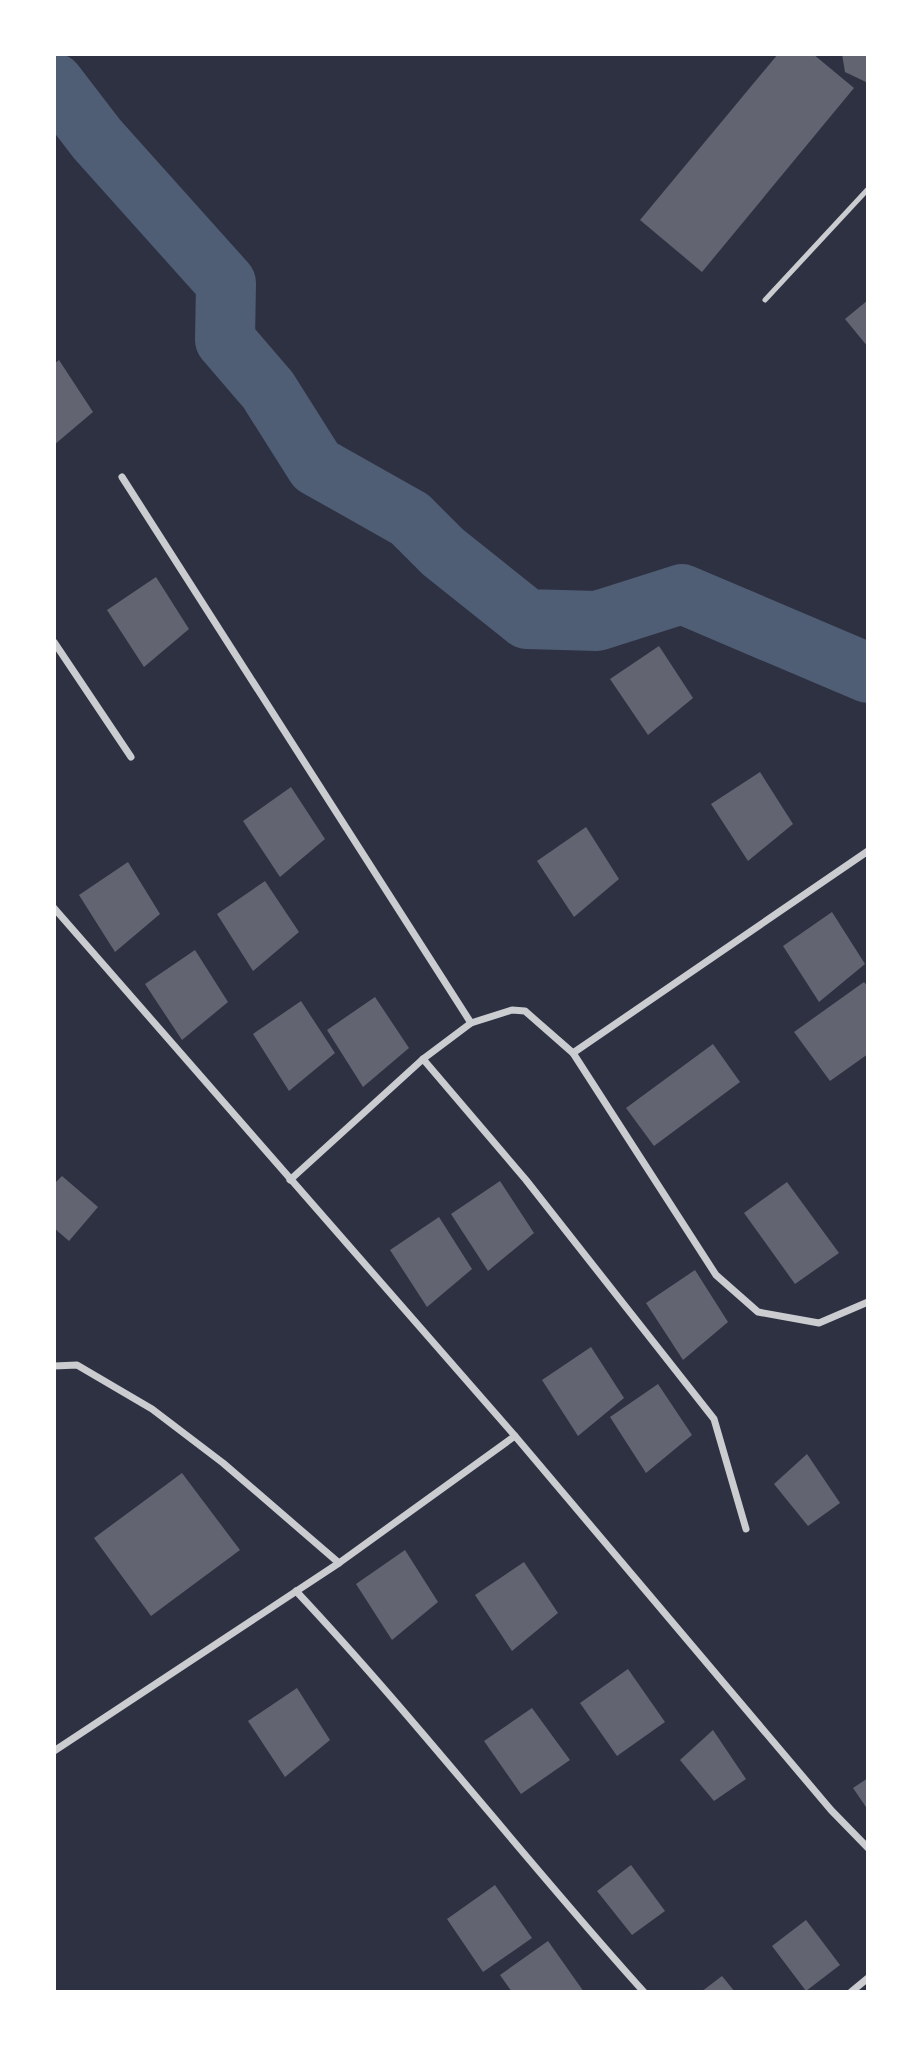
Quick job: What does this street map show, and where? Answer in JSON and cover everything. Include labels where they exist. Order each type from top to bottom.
[{"type":"street","points":[[122,477],[471,1023]]},
{"type":"street","points":[[54,642],[131,757]]},
{"type":"street","points":[[573,1053],[868,851]]},
{"type":"street","points":[[54,908],[515,1436],[831,1810],[868,1848]]},
{"type":"street","points":[[290,1180],[423,1059],[471,1023],[512,1010],[525,1011],[573,1053],[716,1275],[758,1312],[792,1321],[819,1323],[868,1302]]},
{"type":"street","points":[[423,1059],[526,1180],[714,1419],[746,1529]]},
{"type":"street","points":[[54,1366],[77,1365],[152,1409],[223,1463],[339,1563]]},
{"type":"street","points":[[54,1751],[339,1563],[515,1436]]},
{"type":"street","points":[[296,1591],[368,1668],[571,1912],[644,1992]]},
{"type":"street","points":[[851,1992],[868,1978]]},
{"type":"lane","points":[[765,300],[868,189]]},
{"type":"building","points":[[778,54],[813,54],[854,88],[702,272],[640,220]]},
{"type":"building","points":[[842,54],[868,54],[868,83],[845,72]]},
{"type":"building","points":[[868,300],[868,347],[845,319]]},
{"type":"building","points":[[59,360],[93,412],[54,445],[54,364]]},
{"type":"building","points":[[156,577],[189,629],[144,667],[107,610]]},
{"type":"building","points":[[659,646],[693,698],[648,735],[610,679]]},
{"type":"building","points":[[760,772],[793,824],[748,861],[711,804]]},
{"type":"building","points":[[291,787],[325,839],[280,877],[243,821]]},
{"type":"building","points":[[586,827],[619,879],[574,917],[537,861]]},
{"type":"building","points":[[128,862],[160,914],[115,952],[79,895]]},
{"type":"building","points":[[265,881],[299,932],[253,971],[217,914]]},
{"type":"building","points":[[832,912],[865,964],[819,1002],[783,946]]},
{"type":"building","points":[[195,950],[228,1002],[182,1040],[145,984]]},
{"type":"building","points":[[864,982],[868,987],[868,1054],[830,1081],[794,1032]]},
{"type":"building","points":[[375,997],[409,1048],[363,1087],[327,1030]]},
{"type":"building","points":[[301,1001],[335,1053],[289,1091],[253,1034]]},
{"type":"building","points":[[713,1044],[740,1082],[654,1146],[626,1108]]},
{"type":"building","points":[[62,1176],[98,1207],[69,1241],[54,1228],[54,1184]]},
{"type":"building","points":[[500,1181],[534,1233],[488,1271],[451,1214]]},
{"type":"building","points":[[787,1182],[839,1253],[795,1284],[744,1213]]},
{"type":"building","points":[[439,1217],[472,1269],[427,1307],[390,1250]]},
{"type":"building","points":[[695,1270],[728,1322],[683,1360],[646,1303]]},
{"type":"building","points":[[591,1347],[624,1398],[578,1436],[542,1380]]},
{"type":"building","points":[[658,1384],[692,1435],[646,1473],[610,1417]]},
{"type":"building","points":[[807,1454],[840,1503],[808,1526],[774,1484]]},
{"type":"building","points":[[182,1473],[240,1550],[151,1616],[94,1538]]},
{"type":"building","points":[[405,1550],[438,1602],[392,1640],[356,1584]]},
{"type":"building","points":[[524,1562],[558,1613],[512,1651],[475,1595]]},
{"type":"building","points":[[628,1669],[665,1722],[617,1756],[580,1703]]},
{"type":"building","points":[[297,1688],[330,1740],[285,1777],[248,1721]]},
{"type":"building","points":[[532,1708],[570,1760],[521,1794],[484,1741]]},
{"type":"building","points":[[713,1730],[746,1779],[714,1801],[680,1760]]},
{"type":"building","points":[[868,1778],[868,1810],[853,1788]]},
{"type":"building","points":[[631,1865],[665,1911],[632,1935],[597,1891]]},
{"type":"building","points":[[495,1885],[532,1938],[483,1972],[447,1919]]},
{"type":"building","points":[[806,1920],[840,1965],[806,1991],[772,1946]]},
{"type":"building","points":[[548,1941],[584,1992],[512,1992],[500,1975]]},
{"type":"building","points":[[722,1976],[735,1992],[701,1992]]},
{"type":"waterway","points":[[54,83],[97,139],[226,283],[225,340],[268,390],[316,466],[410,519],[443,552],[527,619],[597,621],[682,594],[868,673]]}]
